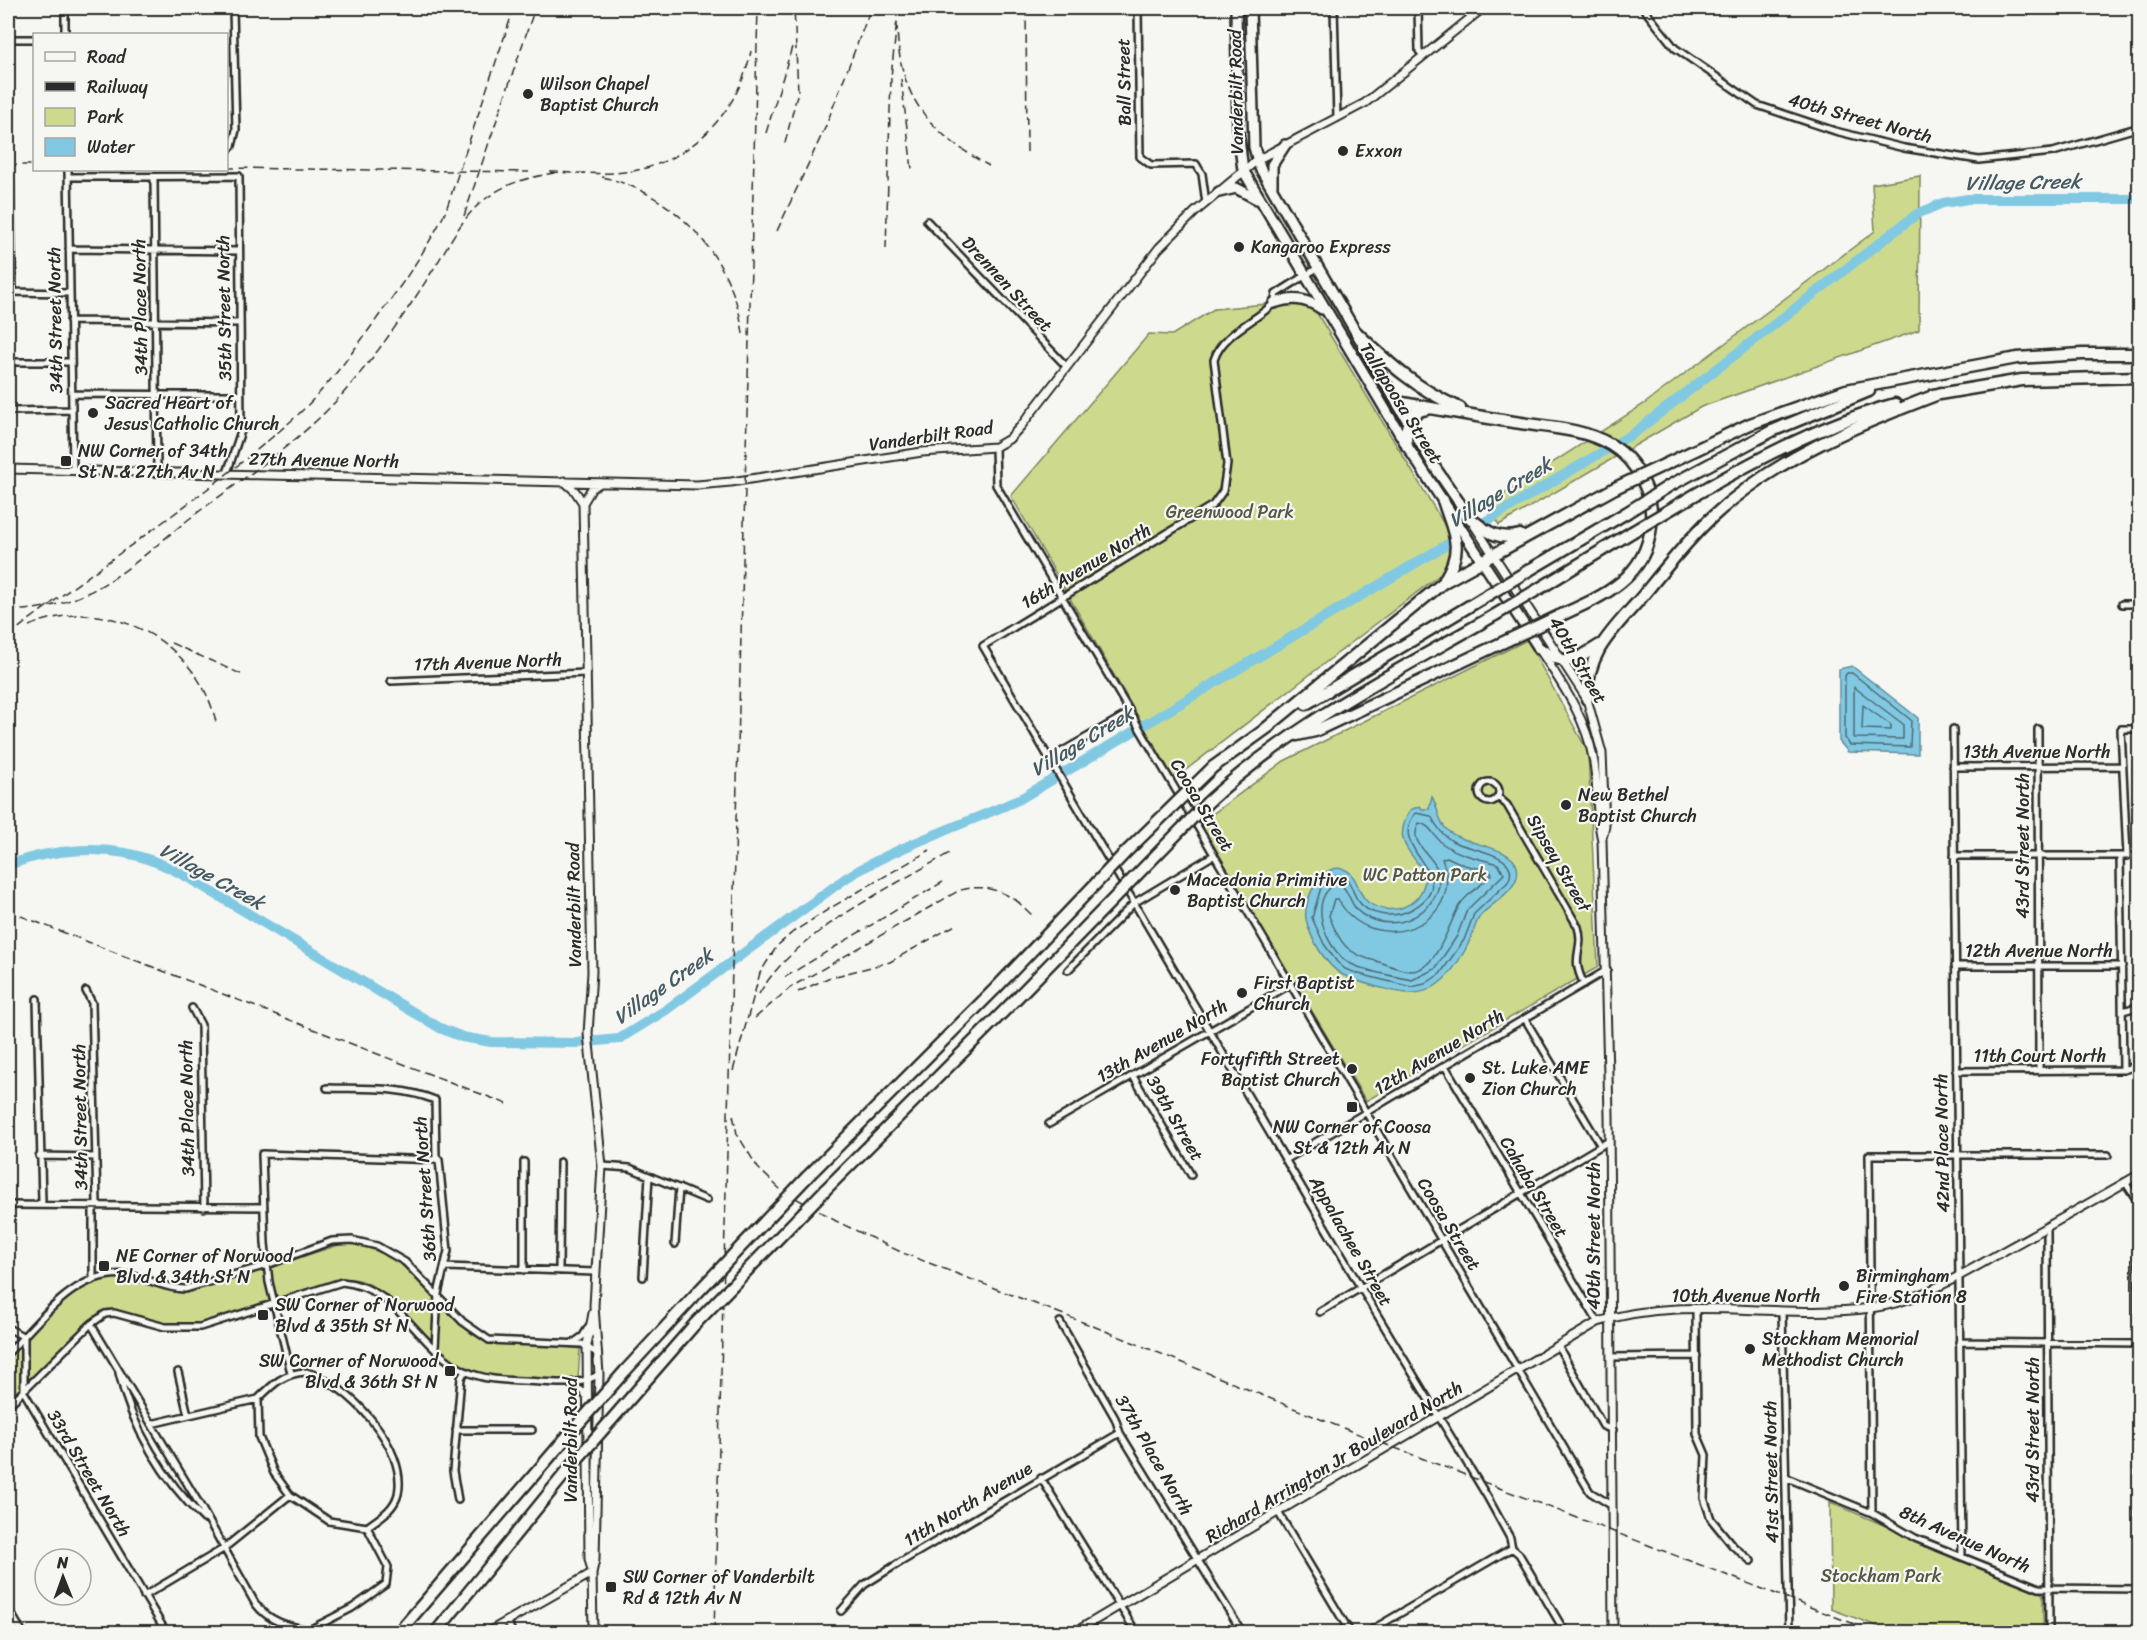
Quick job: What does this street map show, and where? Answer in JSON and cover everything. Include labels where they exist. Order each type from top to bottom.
[{"type":"highway","points":[[1356,332],[1402,375],[1440,399],[1476,416]]},
{"type":"highway","points":[[399,1632],[565,1439],[697,1293],[807,1177],[996,988],[1125,853],[1213,767],[1264,730],[1444,582],[1493,553],[1615,488],[1750,424],[1836,393],[1964,368],[2042,356],[2139,354]]},
{"type":"highway","points":[[436,1632],[572,1464],[695,1324],[1207,803],[1236,776],[1288,737],[1767,454],[1841,422],[1972,386],[2066,377],[2139,377]]},
{"type":"highway","points":[[1264,730],[1669,486],[1792,421],[1840,401],[1907,380]]},
{"type":"highway","points":[[1288,737],[1315,730],[1605,596],[1629,577],[1642,558],[1650,533],[1652,510],[1633,463],[1601,440],[1581,433],[1396,402]]},
{"type":"highway","points":[[1587,699],[1588,672],[1600,645],[1689,541],[1738,494],[1770,470],[1809,449],[1906,404]]},
{"type":"highway","points":[[1407,446],[1405,435],[1409,422],[1416,412],[1436,409]]},
{"type":"highway","points":[[1443,500],[1458,540],[1454,565],[1444,582]]},
{"type":"highway","points":[[1470,518],[1482,532],[1508,537],[1545,525]]},
{"type":"highway","points":[[1539,648],[1555,660],[1565,661],[1579,658],[1600,645]]},
{"type":"highway","points":[[393,1632],[415,1612]]},
{"type":"main road","name":"Vanderbilt Road","points":[[1236,8],[1238,131],[1243,170]]},
{"type":"main road","name":"Vanderbilt Road","points":[[1250,8],[1253,130],[1257,160]]},
{"type":"main road","points":[[1273,191],[1272,165],[1285,146]]},
{"type":"main road","name":"Tallapoosa Street","points":[[1257,160],[1396,402],[1470,518]]},
{"type":"main road","name":"Tallapoosa Street","points":[[1243,170],[1304,277],[1407,446],[1443,500]]},
{"type":"main road","points":[[1219,192],[1236,188],[1261,202]]},
{"type":"main road","points":[[1274,303],[1291,298],[1302,299],[1325,311]]},
{"type":"main road","points":[[1455,527],[1469,542],[1539,648]]},
{"type":"street","points":[[65,33],[65,8],[233,8],[236,130],[232,146],[228,150]]},
{"type":"street","name":"Ball Street","points":[[1138,8],[1140,157],[1151,165],[1196,164],[1202,174],[1206,203]]},
{"type":"street","points":[[1334,8],[1337,118]]},
{"type":"street","points":[[1418,8],[1419,51],[1423,56]]},
{"type":"street","points":[[1257,160],[1365,103],[1483,8]]},
{"type":"street","name":"40th Street North","points":[[1643,8],[1675,48],[1756,105],[1835,130],[1904,148],[1979,160],[2053,152],[2139,127]]},
{"type":"street","points":[[10,159],[8,39],[33,39]]},
{"type":"street","points":[[228,84],[236,84]]},
{"type":"street","name":"Vanderbilt Road","points":[[604,482],[697,485],[731,483],[922,452],[995,447],[1009,439],[1021,426],[1159,248],[1206,203],[1257,160]]},
{"type":"street","name":"34th Street North","points":[[68,171],[73,469]]},
{"type":"street","points":[[9,175],[10,292],[70,293]]},
{"type":"street","name":"35th Street North","points":[[154,177],[239,176],[241,431],[227,473]]},
{"type":"street","points":[[68,177],[154,177]]},
{"type":"street","name":"34th Place North","points":[[154,177],[157,471]]},
{"type":"street","name":"Drennen Street","points":[[927,221],[1066,366]]},
{"type":"street","points":[[69,249],[239,251]]},
{"type":"street","points":[[1304,277],[1319,267]]},
{"type":"street","name":"16th Avenue North","points":[[983,646],[1213,506],[1223,491],[1227,464],[1214,360],[1216,352],[1223,341],[1274,303],[1276,294],[1304,277]]},
{"type":"street","points":[[70,321],[239,322]]},
{"type":"street","points":[[8,362],[71,362]]},
{"type":"street","points":[[72,394],[240,395]]},
{"type":"street","points":[[8,411],[72,410]]},
{"type":"street","name":"Coosa Street","points":[[995,447],[996,485],[1590,1492],[1611,1505]]},
{"type":"street","name":"27th Avenue North","points":[[8,469],[604,482]]},
{"type":"street","points":[[564,481],[575,490],[583,503],[592,488],[604,482]]},
{"type":"street","name":"Vanderbilt Road","points":[[583,503],[592,972],[588,1034],[602,1166],[594,1306],[598,1374],[595,1560],[592,1573]]},
{"type":"street","points":[[1482,532],[1493,553]]},
{"type":"street","name":"40th Street","points":[[1493,553],[1565,661],[1592,712],[1602,753],[1605,826],[1602,840]]},
{"type":"street","points":[[2122,604],[2139,604]]},
{"type":"street","name":"Appalachee Street","points":[[983,646],[1510,1538],[1512,1548],[1519,1554],[1565,1632]]},
{"type":"street","name":"40th Street","points":[[1539,648],[1580,716],[1588,735],[1594,760],[1598,825],[1602,840]]},
{"type":"street","name":"17th Avenue North","points":[[391,681],[586,673]]},
{"type":"street","points":[[1050,761],[1131,715]]},
{"type":"street","name":"42nd Place North","points":[[1953,729],[1962,1557]]},
{"type":"street","name":"43rd Street North","points":[[2038,729],[2039,1071]]},
{"type":"street","name":"13th Avenue North","points":[[1953,767],[2122,766],[2121,729],[2139,729]]},
{"type":"street","points":[[1954,856],[2127,856],[2122,766]]},
{"type":"street","name":"Sipsey Street","points":[[1498,797],[1507,804],[1578,927],[1580,939],[1576,966],[1584,984]]},
{"type":"street","name":"40th Street North","points":[[1602,840],[1607,970],[1609,1319],[1613,1430],[1611,1505],[1613,1632]]},
{"type":"street","points":[[1068,970],[1134,903],[1214,855]]},
{"type":"street","points":[[2120,856],[2123,1070]]},
{"type":"street","name":"12th Avenue North","points":[[1955,966],[2122,966]]},
{"type":"street","name":"12th Avenue North","points":[[1287,1159],[1607,970]]},
{"type":"street","name":"13th Avenue North","points":[[1049,1124],[1290,984]]},
{"type":"street","name":"34th Street North","points":[[86,991],[92,1003],[96,1157],[93,1278]]},
{"type":"street","points":[[37,999],[39,1156],[42,1202],[37,1205]]},
{"type":"street","points":[[2123,1011],[2139,1006]]},
{"type":"street","name":"34th Place North","points":[[192,1008],[201,1025],[204,1208]]},
{"type":"street","points":[[1526,1018],[1601,1146]]},
{"type":"street","name":"11th Court North","points":[[1956,1071],[2123,1070],[2139,1065]]},
{"type":"street","name":"Cahaba Street","points":[[1445,1066],[1598,1322]]},
{"type":"street","name":"39th Street","points":[[1133,1076],[1191,1175]]},
{"type":"street","name":"36th Street North","points":[[327,1088],[389,1089],[417,1093],[435,1100],[436,1157],[439,1160],[447,1237],[446,1267],[438,1294],[435,1348]]},
{"type":"street","points":[[1320,1312],[1609,1141]]},
{"type":"street","points":[[291,1373],[273,1303],[267,1265],[262,1154],[439,1160]]},
{"type":"street","points":[[1872,1513],[1869,1155],[2108,1155]]},
{"type":"street","points":[[39,1156],[96,1157]]},
{"type":"street","points":[[524,1162],[524,1270]]},
{"type":"street","points":[[559,1271],[560,1162]]},
{"type":"street","points":[[602,1166],[630,1168],[707,1200]]},
{"type":"street","name":"10th Avenue North","points":[[1609,1319],[1660,1311],[1870,1308],[1912,1299],[1958,1277],[2139,1174]]},
{"type":"street","points":[[643,1277],[649,1176]]},
{"type":"street","points":[[2125,1182],[2139,1202],[2138,1632]]},
{"type":"street","points":[[675,1244],[679,1188]]},
{"type":"street","points":[[8,1205],[264,1207]]},
{"type":"street","name":"43rd Street North","points":[[2047,1227],[2049,1632]]},
{"type":"street","points":[[8,1353],[74,1288],[93,1278],[130,1275],[171,1289],[185,1290],[267,1265],[332,1241],[352,1240],[377,1246],[405,1262],[463,1322],[489,1340],[573,1343],[587,1346],[598,1354]]},
{"type":"street","points":[[446,1267],[595,1272]]},
{"type":"street","points":[[8,1406],[91,1324],[105,1314],[114,1313],[165,1327],[189,1328],[342,1282],[359,1284],[375,1290],[435,1348],[465,1371],[488,1379],[568,1383],[587,1382],[598,1374]]},
{"type":"street","name":"Vanderbilt Road","points":[[593,1632],[592,1573],[589,1559],[587,1346],[594,1306]]},
{"type":"street","points":[[1696,1310],[1697,1434],[1706,1455],[1704,1498],[1711,1519],[1733,1546],[1751,1562]]},
{"type":"street","name":"41st Street North","points":[[1782,1311],[1789,1632]]},
{"type":"street","name":"Richard Arrington Jr Boulevard North","points":[[1075,1632],[1598,1322],[1609,1319]]},
{"type":"street","points":[[573,1343],[584,1334],[591,1322]]},
{"type":"street","name":"37th Place North","points":[[1060,1322],[1119,1424],[1120,1433],[1242,1632]]},
{"type":"street","points":[[91,1324],[262,1613],[282,1625],[309,1631],[369,1598],[386,1584],[388,1567],[367,1527]]},
{"type":"street","points":[[8,1328],[24,1337]]},
{"type":"street","points":[[24,1337],[24,1392]]},
{"type":"street","points":[[1959,1342],[2138,1344]]},
{"type":"street","points":[[1558,1346],[1603,1426],[1613,1430]]},
{"type":"street","points":[[1611,1357],[1697,1356]]},
{"type":"street","points":[[118,1370],[130,1406],[150,1446],[176,1487],[207,1522]]},
{"type":"street","points":[[458,1500],[453,1471],[461,1378],[465,1371]]},
{"type":"street","points":[[178,1372],[188,1415]]},
{"type":"street","points":[[152,1424],[258,1399],[275,1382],[291,1373],[319,1376],[338,1386],[353,1398],[376,1425],[392,1454],[399,1477],[398,1495],[390,1510],[367,1527],[329,1521],[290,1495],[274,1473],[259,1437],[258,1399]]},
{"type":"street","points":[[568,1383],[581,1390],[587,1398]]},
{"type":"street","name":"33rd Street North","points":[[24,1392],[166,1632]]},
{"type":"street","points":[[456,1430],[532,1430]]},
{"type":"street","name":"11th North Avenue","points":[[840,1611],[864,1586],[1041,1478],[1120,1433]]},
{"type":"street","points":[[1041,1478],[1136,1632]]},
{"type":"street","name":"8th Avenue North","points":[[1787,1478],[1872,1513],[1915,1538],[2039,1588],[2139,1589]]},
{"type":"street","points":[[144,1596],[223,1549],[290,1495]]},
{"type":"street","points":[[1278,1512],[1350,1632]]},
{"type":"street","points":[[1368,1632],[1512,1548]]},
{"type":"street","points":[[488,1632],[592,1573]]},
{"type":"street","points":[[8,1608],[22,1632]]},
{"type":"street","points":[[507,1620],[512,1632]]},
{"type":"green space","points":[[1920,176],[1919,330],[1701,407],[1499,525],[1487,505],[1644,404],[1875,231],[1872,184]]},
{"type":"green space","name":"Greenwood Park","points":[[1288,302],[1312,305],[1447,529],[1451,552],[1442,573],[1174,779],[1011,496],[1149,334],[1172,335],[1214,309]]},
{"type":"green space","name":"WC Patton Park","points":[[1527,640],[1588,752],[1598,967],[1366,1101],[1199,824],[1284,761]]},
{"type":"green space","points":[[354,1244],[384,1254],[407,1269],[466,1329],[482,1339],[495,1343],[580,1349],[578,1380],[505,1378],[465,1367],[438,1347],[385,1295],[372,1286],[351,1279],[336,1280],[197,1325],[167,1324],[113,1310],[88,1323],[8,1400],[8,1352],[59,1304],[89,1285],[105,1279],[122,1278],[185,1293],[339,1245]]},
{"type":"green space","name":"Stockham Park","points":[[1830,1502],[2043,1594],[2043,1632],[1893,1632],[1831,1609]]},
{"type":"water","points":[[1852,666],[1918,718],[1918,754],[1848,752],[1839,741],[1839,669]]},
{"type":"water","points":[[1432,797],[1441,822],[1447,830],[1506,854],[1513,860],[1517,867],[1515,882],[1481,915],[1457,964],[1433,988],[1420,992],[1398,992],[1343,975],[1325,958],[1311,934],[1306,911],[1311,892],[1322,876],[1329,870],[1337,868],[1350,873],[1365,900],[1378,908],[1397,909],[1414,901],[1424,885],[1425,875],[1406,846],[1402,831],[1410,810],[1420,806],[1422,809],[1429,809]]},
{"type":"waterway","name":"Village Creek","points":[[8,865],[43,855],[80,850],[136,855],[162,864],[187,877],[440,1028],[462,1037],[491,1042],[576,1043],[619,1039],[666,1010],[846,878],[866,866],[1020,799],[1634,433],[1917,214],[1943,203],[1968,199],[2140,199]]},
{"type":"railway","points":[[8,636],[257,450],[291,421],[338,371],[405,279],[445,213],[514,8]]},
{"type":"railway","points":[[464,216],[535,8]]},
{"type":"railway","points":[[714,1632],[758,8]]},
{"type":"railway","points":[[785,143],[798,91],[794,8]]},
{"type":"railway","points":[[777,231],[825,128],[871,8]]},
{"type":"railway","points":[[897,8],[901,61],[907,83],[916,102],[945,136],[989,166]]},
{"type":"railway","points":[[1026,8],[1027,153]]},
{"type":"railway","points":[[886,249],[891,77],[897,20]]},
{"type":"railway","points":[[766,133],[792,47]]},
{"type":"railway","points":[[550,172],[633,171],[675,156],[694,144],[724,112],[736,94],[751,51]]},
{"type":"railway","points":[[901,79],[912,169]]},
{"type":"railway","points":[[8,165],[33,165]]},
{"type":"railway","points":[[228,168],[529,172]]},
{"type":"railway","points":[[8,610],[58,604],[101,586],[127,569],[189,519],[291,443],[329,409],[369,362],[412,303],[456,232],[479,204],[513,183],[559,172]]},
{"type":"railway","points":[[602,177],[629,185],[654,198],[677,214],[697,233],[728,280],[743,334]]},
{"type":"railway","points":[[29,626],[58,617],[88,615],[117,620],[144,631],[169,647],[190,668],[206,693],[216,722]]},
{"type":"railway","points":[[171,643],[243,675]]},
{"type":"railway","points":[[733,1071],[760,973],[777,946],[793,932],[832,907],[930,850]]},
{"type":"railway","points":[[759,994],[775,972],[795,951],[819,932],[872,897],[951,852]]},
{"type":"railway","points":[[785,977],[946,880]]},
{"type":"railway","points":[[755,1018],[791,987],[958,891],[975,888],[991,889],[1021,904]]},
{"type":"railway","points":[[1015,899],[1034,917]]},
{"type":"railway","points":[[8,911],[507,1104]]},
{"type":"railway","points":[[798,992],[828,978],[890,962],[957,924]]},
{"type":"railway","points":[[733,1115],[737,1134],[758,1168],[780,1189],[836,1221],[903,1253],[1098,1328],[1335,1425],[1875,1632]]},
{"type":"place","name":"Wilson Chapel Baptist Church","points":[[528,94]]},
{"type":"place","name":"Exxon","points":[[1343,151]]},
{"type":"place","name":"Kangaroo Express","points":[[1239,247]]},
{"type":"place","name":"Sacred Heart of Jesus Catholic Church","points":[[93,413]]},
{"type":"place","name":"NW Corner of 34th St N & 27th Av N","points":[[66,461]]},
{"type":"place","name":"New Bethel Baptist Church","points":[[1566,805]]},
{"type":"place","name":"Macedonia Primitive Baptist Church","points":[[1175,890]]},
{"type":"place","name":"First Baptist Church","points":[[1242,993]]},
{"type":"place","name":"Fortyfifth Street Baptist Church","points":[[1352,1069]]},
{"type":"place","name":"St. Luke AME Zion Church","points":[[1470,1078]]},
{"type":"place","name":"NW Corner of Coosa St & 12th Av N","points":[[1352,1107]]},
{"type":"place","name":"NE Corner of Norwood Blvd & 34th St N","points":[[104,1266]]},
{"type":"place","name":"Birmingham Fire Station 8","points":[[1844,1286]]},
{"type":"place","name":"SW Corner of Norwood Blvd & 35th St N","points":[[263,1315]]},
{"type":"place","name":"Stockham Memorial Methodist Church","points":[[1750,1349]]},
{"type":"place","name":"SW Corner of Norwood Blvd & 36th St N","points":[[450,1371]]},
{"type":"place","name":"SW Corner of Vanderbilt Rd & 12th Av N","points":[[611,1587]]}]
